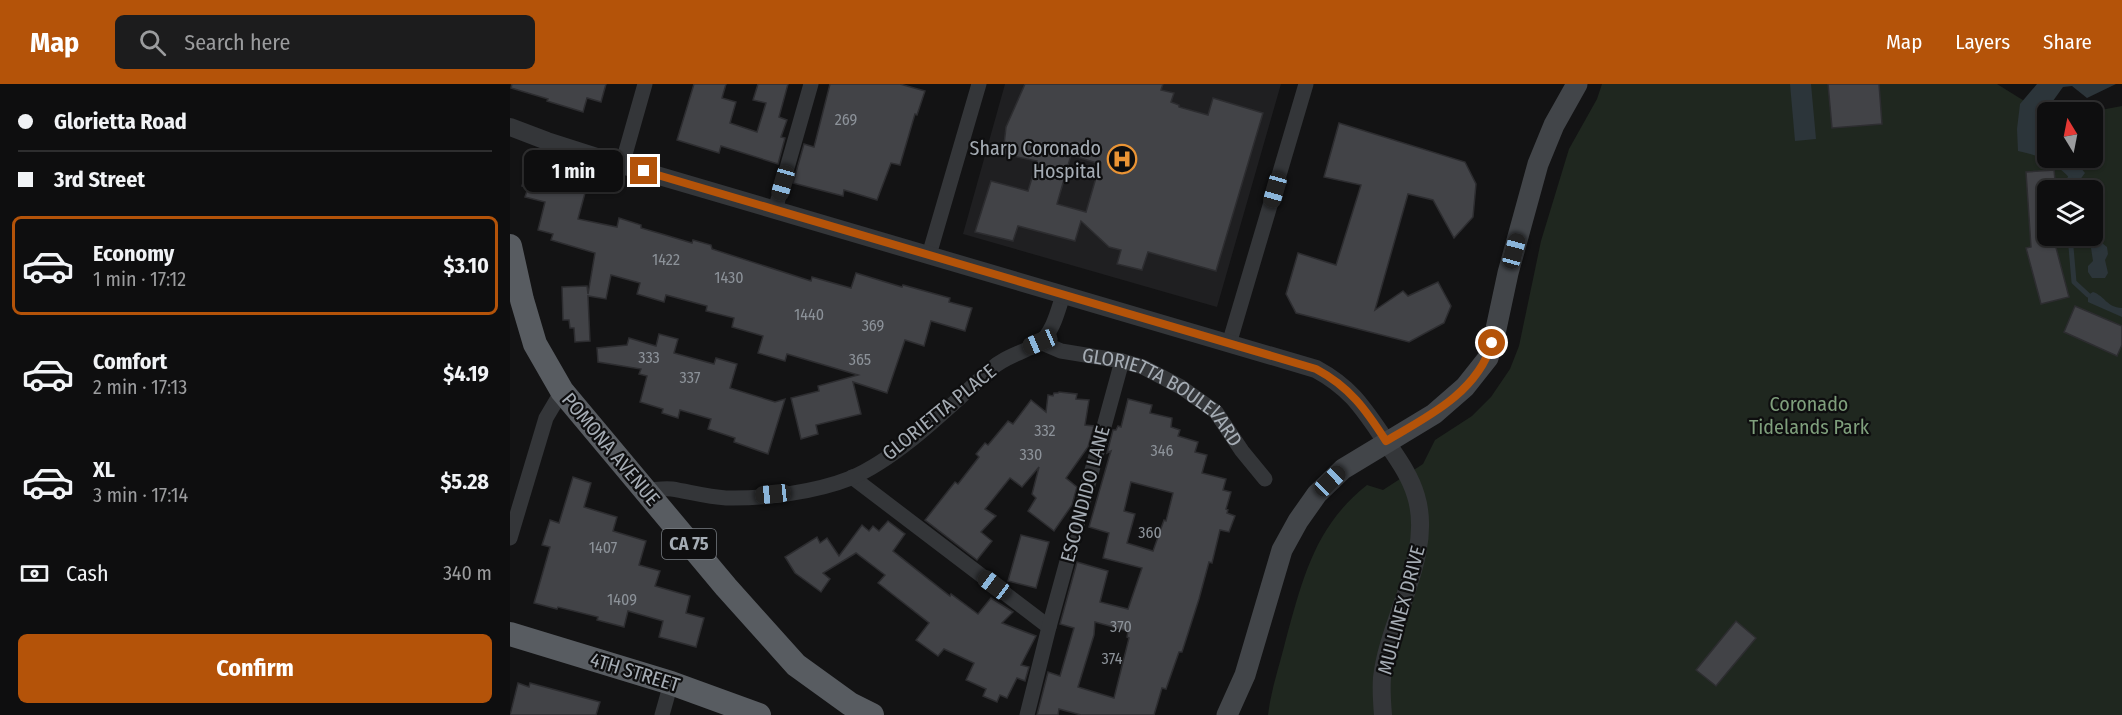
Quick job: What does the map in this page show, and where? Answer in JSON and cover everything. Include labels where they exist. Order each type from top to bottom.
[{"type":"highway","name":"POMONA AVENUE","points":[[510,246],[522,300],[536,344],[562,391],[726,587],[796,665],[850,704],[872,715]]},
{"type":"highway","name":"4TH STREET","points":[[510,634],[671,683],[759,715]]},
{"type":"main road","points":[[1227,715],[1245,675],[1282,549],[1317,494],[1343,469],[1434,414],[1465,387],[1488,358],[1508,273],[1538,164],[1554,125],[1577,84]]},
{"type":"main road","points":[[1242,715],[1245,675]]},
{"type":"street","points":[[622,165],[645,84]]},
{"type":"street","points":[[775,210],[811,84]]},
{"type":"street","points":[[929,255],[978,84]]},
{"type":"street","points":[[1229,344],[1306,84]]},
{"type":"street","points":[[510,127],[547,141]]},
{"type":"street","points":[[510,141],[547,141]]},
{"type":"street","name":"MULLINEX DRIVE","points":[[547,141],[1316,369],[1335,379],[1352,394],[1400,461],[1416,495],[1420,515],[1420,537],[1382,677],[1383,715]]},
{"type":"street","points":[[1040,342],[1056,317],[1063,295]]},
{"type":"street","name":"GLORIETTA BOULEVARD","points":[[1040,342],[1061,351],[1122,361],[1143,367],[1181,387],[1216,412],[1242,451],[1265,479]]},
{"type":"street","name":"GLORIETTA PLACE","points":[[645,490],[670,489],[726,498],[807,490],[852,477],[897,451],[994,365],[1040,342]]},
{"type":"street","name":"ESCONDIDO LANE","points":[[1027,715],[1122,361]]},
{"type":"street","points":[[510,538],[546,418],[562,391]]},
{"type":"street","points":[[852,477],[1049,627]]},
{"type":"street","points":[[662,715],[671,683]]},
{"type":"shaded area","name":"Sharp Coronado Hospital","points":[[1005,84],[1281,84],[1217,307],[963,234]]},
{"type":"shaded area","points":[[1790,84],[1811,84],[1816,139],[1795,141]]},
{"type":"shaded area","points":[[2037,84],[2116,84],[2087,98],[2072,86],[2063,87],[2052,102],[2037,102],[2037,156],[2018,151],[2017,129],[2020,104]]},
{"type":"shaded area","points":[[2058,168],[2081,168],[2085,173],[2080,180],[2071,180]]},
{"type":"shaded area","points":[[2103,244],[2107,247],[2108,254],[2105,260],[2108,273],[2105,278],[2092,278],[2088,272],[2088,266],[2093,261],[2091,248],[2103,246]]},
{"type":"shaded area","points":[[2093,292],[2112,306],[2122,308],[2122,317],[2088,302],[2088,295]]},
{"type":"green space","name":"Coronado Tidelands Park","points":[[1602,84],[1997,84],[2037,109],[2037,168],[2103,168],[2103,110],[2122,106],[2122,715],[1268,715],[1271,696],[1305,574],[1313,554],[1335,518],[1367,485],[1383,490],[1423,464],[1435,440],[1472,416],[1491,397],[1510,369],[1519,346],[1541,241],[1569,149],[1597,99]]},
{"type":"building","points":[[512,84],[606,84],[601,102],[587,98],[583,112],[511,88]]},
{"type":"building","points":[[694,84],[726,84],[722,98],[736,102],[730,123],[757,132],[766,103],[753,100],[758,84],[788,84],[779,117],[787,120],[781,137],[785,138],[778,164],[721,146],[719,153],[677,140]]},
{"type":"building","points":[[830,84],[900,84],[925,91],[917,115],[915,114],[900,165],[891,163],[877,200],[844,190],[843,196],[793,183],[804,144],[814,147]]},
{"type":"building","name":"Sharp Coronado Hospital","points":[[1025,84],[1163,84],[1161,90],[1174,93],[1171,102],[1179,107],[1208,115],[1213,98],[1263,113],[1216,271],[1148,252],[1142,270],[1117,264],[1121,250],[1109,247],[1081,221],[1075,241],[1018,226],[1013,241],[975,232],[991,181],[1028,191],[1037,161],[1003,154],[1006,127]],"holes":[[[1071,155],[1100,164],[1086,212],[1057,204]]]},
{"type":"building","points":[[1828,84],[1879,84],[1882,124],[1832,128]]},
{"type":"building","points":[[1339,123],[1465,162],[1476,184],[1473,217],[1454,238],[1433,200],[1408,194],[1375,310],[1403,291],[1408,296],[1438,282],[1451,306],[1444,323],[1409,342],[1296,313],[1286,294],[1298,253],[1336,265],[1361,185],[1324,177]]},
{"type":"building","points":[[2054,170],[2055,180],[2037,180],[2037,246],[2056,246],[2069,297],[2041,304],[2026,248],[2031,247],[2026,172]]},
{"type":"building","points":[[526,172],[560,182],[559,186],[585,193],[578,219],[617,227],[619,218],[641,225],[641,228],[692,243],[693,240],[711,245],[712,249],[811,281],[812,277],[851,288],[856,273],[950,298],[949,302],[972,308],[965,331],[931,321],[924,346],[905,340],[887,393],[853,382],[861,414],[816,425],[818,434],[801,439],[791,398],[819,391],[818,386],[858,375],[787,354],[785,361],[758,353],[763,336],[732,327],[734,318],[706,311],[707,306],[666,295],[664,302],[637,294],[640,283],[611,275],[606,299],[588,296],[590,341],[575,342],[574,328],[570,328],[569,320],[563,320],[562,287],[587,286],[588,294],[595,253],[551,240],[553,234],[538,230],[545,202],[525,197],[528,188],[522,186]]},
{"type":"building","points":[[2075,306],[2122,326],[2122,345],[2117,356],[2064,332]]},
{"type":"building","points":[[659,334],[678,339],[674,353],[714,364],[716,358],[737,364],[730,388],[775,402],[785,399],[768,454],[734,442],[735,438],[708,429],[711,419],[680,410],[678,418],[662,413],[663,409],[640,402],[647,376],[639,374],[641,369],[598,362],[597,348],[627,345],[629,338],[656,346]]},
{"type":"building","points":[[1054,393],[1077,394],[1076,399],[1089,400],[1085,425],[1094,426],[1088,447],[1066,478],[1077,487],[1072,505],[1054,531],[1028,511],[1036,498],[1032,494],[1039,467],[1022,487],[1010,478],[985,509],[996,516],[981,532],[992,541],[977,560],[925,520],[955,482],[958,484],[979,457],[976,454],[985,443],[988,445],[1008,421],[1013,424],[1031,400],[1046,412],[1048,395],[1053,396]]},
{"type":"building","points":[[1128,399],[1152,405],[1150,413],[1172,418],[1171,427],[1180,430],[1178,436],[1198,442],[1195,452],[1207,455],[1202,473],[1226,479],[1223,490],[1231,492],[1226,509],[1227,513],[1235,516],[1229,532],[1220,530],[1212,563],[1209,562],[1182,652],[1179,652],[1166,689],[1162,688],[1154,715],[1081,715],[1059,709],[1058,715],[1037,715],[1048,672],[1060,676],[1074,628],[1060,624],[1077,562],[1108,571],[1100,602],[1128,609],[1142,568],[1103,558],[1109,533],[1089,527],[1111,451],[1107,453],[1113,430],[1116,430],[1118,426],[1121,427]],"holes":[[[1131,482],[1173,493],[1166,521],[1164,520],[1153,551],[1127,543],[1135,514],[1124,511]],[[1095,622],[1128,631],[1127,637],[1129,638],[1114,698],[1078,687],[1094,635]]]},
{"type":"building","points":[[573,477],[591,483],[584,507],[617,517],[613,531],[646,541],[639,565],[660,571],[655,586],[690,596],[686,613],[704,618],[696,647],[659,637],[663,621],[628,611],[624,627],[597,620],[598,617],[534,603],[550,547],[542,545],[550,520],[559,523]]},
{"type":"building","points":[[888,521],[905,534],[893,551],[950,596],[951,594],[978,614],[991,598],[1013,612],[1002,623],[1036,636],[1021,665],[1029,667],[1025,681],[1017,678],[1007,698],[1000,695],[997,702],[983,696],[986,689],[966,680],[974,663],[944,649],[938,656],[916,640],[929,623],[878,583],[885,575],[856,553],[823,573],[830,579],[821,592],[795,573],[785,557],[817,537],[820,543],[827,538],[839,556],[862,525],[869,531],[873,526],[879,531]]},
{"type":"building","points":[[1021,535],[1049,542],[1036,588],[1008,581]]},
{"type":"building","points":[[1736,621],[1756,638],[1716,686],[1696,670]]},
{"type":"building","points":[[518,683],[529,687],[530,683],[600,702],[596,715],[510,715]]},
{"type":"waterway","points":[[2071,246],[2074,282],[2088,295]]},
{"type":"place","name":"Sharp Coronado Hospital","points":[[1122,159]]},
{"type":"route","points":[[644,171],[1316,369],[1335,379],[1352,394],[1386,441],[1434,414],[1465,387],[1488,358],[1492,343]]}]
